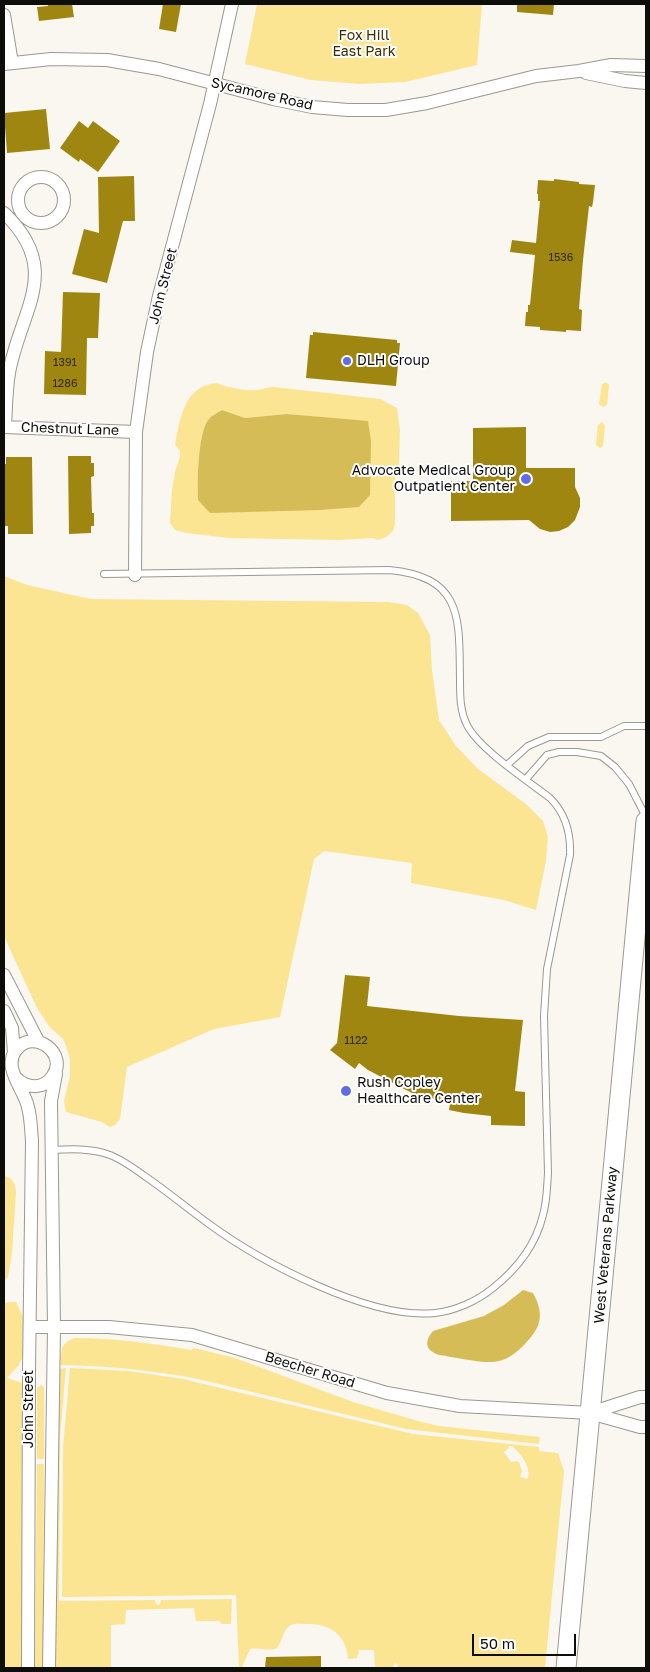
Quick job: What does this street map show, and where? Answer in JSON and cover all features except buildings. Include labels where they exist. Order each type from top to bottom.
[{"type":"main road","name":"West Veterans Parkway","points":[[566,1668],[646,821]]},
{"type":"street","name":"John Street","points":[[135,575],[136,432],[147,352],[159,296],[216,83],[232,4]]},
{"type":"street","points":[[4,15],[8,64]]},
{"type":"street","name":"Sycamore Road","points":[[8,64],[52,59],[108,60],[159,69],[273,99],[312,107],[348,110],[386,110],[427,103],[536,76],[578,72],[611,65],[646,66]]},
{"type":"street","name":"Sycamore Road","points":[[578,72],[646,83]]},
{"type":"street","points":[[4,213],[20,220],[25,239],[32,254],[35,276],[31,305],[9,373],[4,427]]},
{"type":"street","name":"Chestnut Lane","points":[[4,427],[136,432]]},
{"type":"street","points":[[4,975],[38,1041]]},
{"type":"street","points":[[4,1011],[12,1028],[14,1052]]},
{"type":"street","points":[[28,1041],[38,1041],[46,1044],[53,1050],[57,1067],[48,1082],[37,1086],[25,1085],[16,1078],[12,1070],[11,1060],[14,1052],[20,1045],[28,1041]]},
{"type":"street","name":"John Street","points":[[49,1668],[54,1326],[51,1100],[57,1067]]},
{"type":"street","name":"John Street","points":[[16,1078],[28,1107],[32,1150],[28,1668]]},
{"type":"street","points":[[32,1150],[51,1150]]},
{"type":"street","name":"Beecher Road","points":[[30,1327],[109,1327],[192,1335],[387,1393],[460,1406],[590,1413],[646,1427]]},
{"type":"street","name":"Beecher Road","points":[[590,1413],[640,1397],[646,1397]]},
{"type":"lane","points":[[51,1150],[94,1150],[113,1156],[132,1167],[210,1225],[291,1273],[340,1294],[388,1310],[435,1313],[454,1309],[473,1301],[504,1279],[516,1266],[528,1251],[544,1214],[548,1173],[544,1016],[547,969],[570,855],[569,829],[557,804],[485,747],[468,726],[462,712],[460,693],[460,629],[456,611],[448,597],[438,585],[424,577],[389,570],[104,574]]},
{"type":"lane","points":[[507,765],[528,746],[550,737],[601,737],[624,726],[646,726]]},
{"type":"lane","points":[[526,779],[547,755],[559,752],[577,752],[601,756],[615,767],[629,784],[646,817]]},
{"type":"green space","name":"Fox Hill East Park","points":[[257,4],[482,4],[477,65],[405,82],[359,84],[311,80],[245,64]]},
{"type":"green space","points":[[606,382],[609,385],[607,405],[603,407],[599,404],[602,384]]},
{"type":"green space","points":[[216,383],[245,390],[274,387],[380,399],[397,408],[400,430],[399,463],[395,477],[395,524],[393,531],[386,537],[378,540],[373,538],[338,540],[229,538],[175,530],[170,523],[172,489],[180,457],[180,451],[175,445],[179,425],[185,405],[190,397],[205,385]],"holes":[[[222,410],[245,418],[287,414],[368,422],[198,499],[200,445],[205,425],[210,418]]]},
{"type":"green space","points":[[602,422],[605,426],[603,446],[600,448],[596,445],[598,425]]},
{"type":"green space","points":[[4,576],[27,585],[90,599],[388,602],[407,605],[418,613],[430,635],[432,670],[439,720],[456,746],[478,769],[526,804],[543,821],[548,837],[546,861],[536,910],[504,900],[411,883],[412,863],[324,851],[314,859],[280,1017],[214,1029],[127,1067],[120,1119],[115,1125],[110,1127],[102,1122],[66,1112],[64,1101],[70,1076],[70,1059],[64,1040],[49,1026],[37,1008],[4,936]]},
{"type":"green space","points":[[4,1176],[13,1181],[16,1192],[12,1253],[8,1277],[4,1281]]},
{"type":"green space","points":[[16,1302],[23,1317],[23,1357],[7,1378],[22,1383],[24,1430],[23,1668],[4,1668],[4,1303]]},
{"type":"green space","points":[[74,1338],[132,1341],[191,1350],[194,1348],[235,1358],[353,1402],[418,1421],[439,1426],[540,1437],[539,1444],[406,1429],[198,1379],[164,1373],[95,1366],[60,1365],[61,1352],[64,1346]]},
{"type":"green space","points":[[66,1368],[60,1436],[59,1601],[155,1600],[158,1605],[161,1600],[232,1599],[231,1624],[222,1624],[219,1621],[196,1621],[194,1608],[126,1610],[125,1624],[111,1625],[111,1668],[55,1668],[57,1422],[60,1369]]},
{"type":"green space","points":[[70,1368],[129,1371],[183,1379],[413,1434],[539,1447],[539,1451],[558,1453],[564,1471],[545,1668],[397,1668],[398,1665],[395,1663],[394,1668],[375,1668],[374,1650],[359,1650],[357,1658],[348,1659],[344,1643],[329,1628],[315,1624],[293,1624],[284,1633],[277,1648],[272,1650],[250,1649],[242,1667],[239,1668],[236,1595],[62,1597],[63,1448]],"holes":[[[509,1446],[512,1446],[527,1465],[528,1479],[520,1477],[522,1471],[519,1462],[511,1462],[504,1452]]]},
{"type":"green space","points":[[41,1385],[44,1387],[44,1459],[37,1459],[37,1388]]},
{"type":"green space","points":[[37,1464],[44,1464],[43,1668],[35,1668]]},
{"type":"shaded area","points":[[222,410],[245,418],[287,414],[368,421],[371,441],[370,495],[359,507],[210,513],[198,500],[200,445],[205,425],[210,418]]},
{"type":"shaded area","points":[[523,1290],[533,1293],[539,1308],[539,1321],[530,1339],[510,1356],[498,1361],[481,1362],[439,1355],[431,1351],[427,1345],[433,1331],[484,1316],[504,1305]]},
{"type":"place","name":"DLH Group","points":[[347,361]]},
{"type":"place","name":"Advocate Medical Group Outpatient Center","points":[[526,479]]},
{"type":"place","name":"Rush Copley Healthcare Center","points":[[346,1091]]}]
